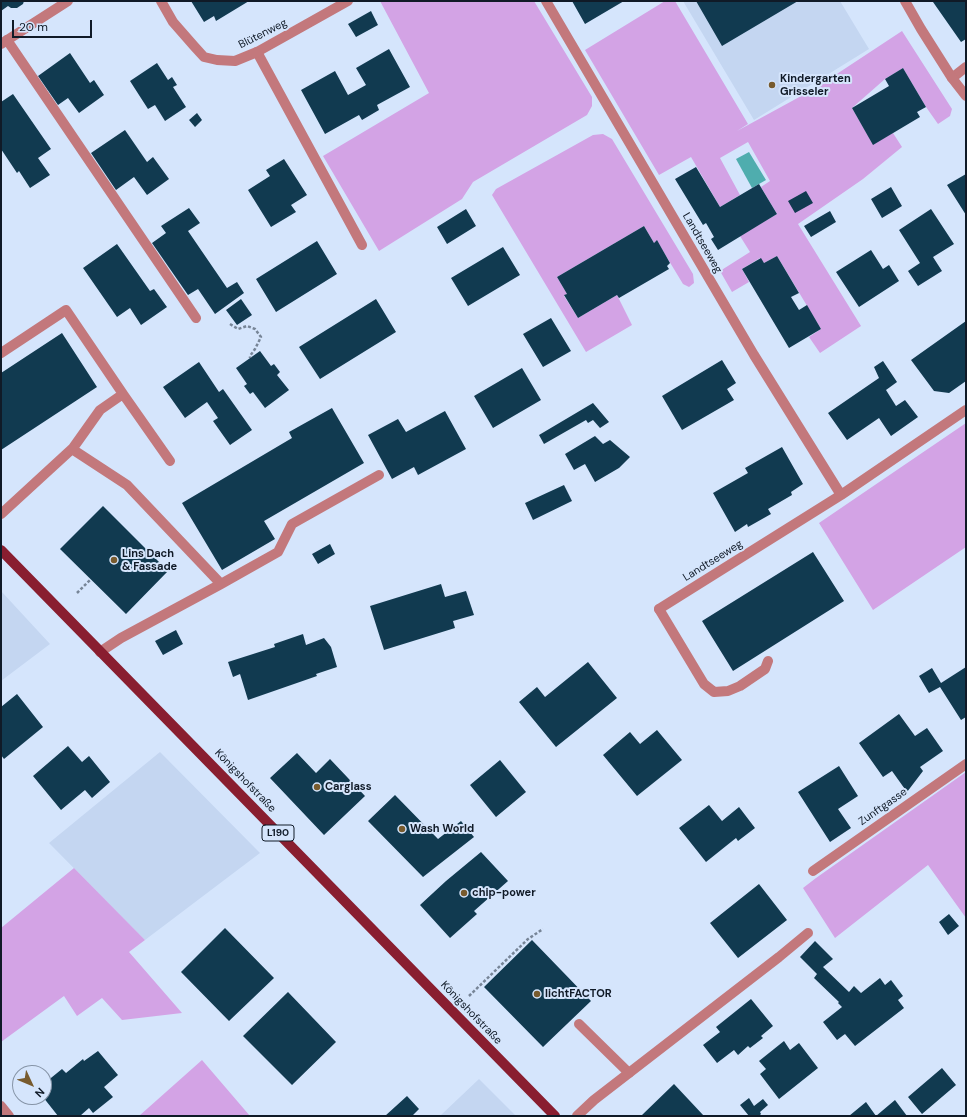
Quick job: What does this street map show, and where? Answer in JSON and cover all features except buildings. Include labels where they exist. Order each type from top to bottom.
[{"type":"main road","name":"Königshofstraße","points":[[1,550],[555,1116]]},
{"type":"street","points":[[68,1],[4,42],[196,318]]},
{"type":"street","name":"Blütenweg","points":[[161,1],[173,22],[204,57],[217,60],[236,61],[257,52],[348,1]]},
{"type":"street","name":"Landtseeweg","points":[[546,1],[754,356],[841,495]]},
{"type":"street","points":[[905,1],[952,78],[966,96]]},
{"type":"street","points":[[257,52],[362,245]]},
{"type":"street","points":[[952,78],[966,67]]},
{"type":"street","points":[[1,353],[66,310],[170,461]]},
{"type":"street","points":[[1,514],[72,449],[100,410],[123,394]]},
{"type":"street","name":"Landtseeweg","points":[[768,661],[765,669],[740,686],[728,691],[714,692],[704,684],[659,609],[841,495],[966,410]]},
{"type":"street","points":[[72,449],[127,485],[221,584]]},
{"type":"street","points":[[100,652],[121,638],[278,552],[292,524],[379,475]]},
{"type":"street","name":"Zunftgasse","points":[[813,871],[966,764]]},
{"type":"street","points":[[577,1116],[594,1100],[808,933]]},
{"type":"street","points":[[579,1024],[628,1074]]},
{"type":"street","points":[[1,1106],[9,1116]]},
{"type":"path","points":[[230,324],[238,329],[247,326],[255,329],[261,337],[250,358]]},
{"type":"path","points":[[77,593],[91,579]]},
{"type":"path","points":[[469,996],[528,939],[543,929]]},
{"type":"shaded area","points":[[380,1],[534,1],[592,97],[592,106],[587,115],[473,182],[462,199],[379,251],[323,156],[429,93]]},
{"type":"shaded area","points":[[665,1],[675,1],[748,124],[737,131],[814,89],[902,31],[952,109],[950,116],[938,124],[903,68],[885,79],[852,108],[873,144],[893,133],[902,147],[863,179],[798,224],[861,326],[820,353],[809,337],[821,329],[777,256],[764,263],[760,258],[742,269],[749,282],[732,292],[720,271],[750,252],[740,236],[777,214],[761,187],[770,181],[748,142],[720,158],[740,195],[720,207],[691,157],[659,175],[585,50]]},
{"type":"shaded area","name":"Kindergarten Grisseler","points":[[683,1],[840,1],[869,49],[754,120]]},
{"type":"shaded area","points":[[603,134],[612,139],[693,274],[694,283],[689,287],[683,284],[657,241],[654,243],[644,226],[557,277],[567,294],[564,296],[578,318],[617,295],[632,325],[586,352],[492,195],[496,189],[593,135]]},
{"type":"shaded area","points":[[749,152],[766,180],[752,188],[736,159]]},
{"type":"shaded area","points":[[966,423],[966,547],[873,610],[819,523]]},
{"type":"shaded area","points":[[1,591],[50,644],[1,681]]},
{"type":"shaded area","points":[[160,752],[260,853],[145,940],[49,843]]},
{"type":"shaded area","points":[[966,772],[966,918],[928,865],[835,938],[803,888]]},
{"type":"shaded area","points":[[74,868],[145,940],[129,952],[182,1013],[122,1020],[102,998],[77,1016],[64,996],[1,1042],[1,928]]},
{"type":"shaded area","points":[[202,1060],[250,1116],[139,1116]]},
{"type":"shaded area","points":[[479,1079],[516,1116],[440,1116],[441,1115]]},
{"type":"place","name":"Kindergarten Grisseler","points":[[772,85]]},
{"type":"place","name":"Lins Dach & Fassade","points":[[114,560]]},
{"type":"place","name":"Carglass","points":[[317,787]]},
{"type":"place","name":"Wash World","points":[[402,829]]},
{"type":"place","name":"chip-power","points":[[464,893]]},
{"type":"place","name":"lichtFACTOR","points":[[537,994]]}]
